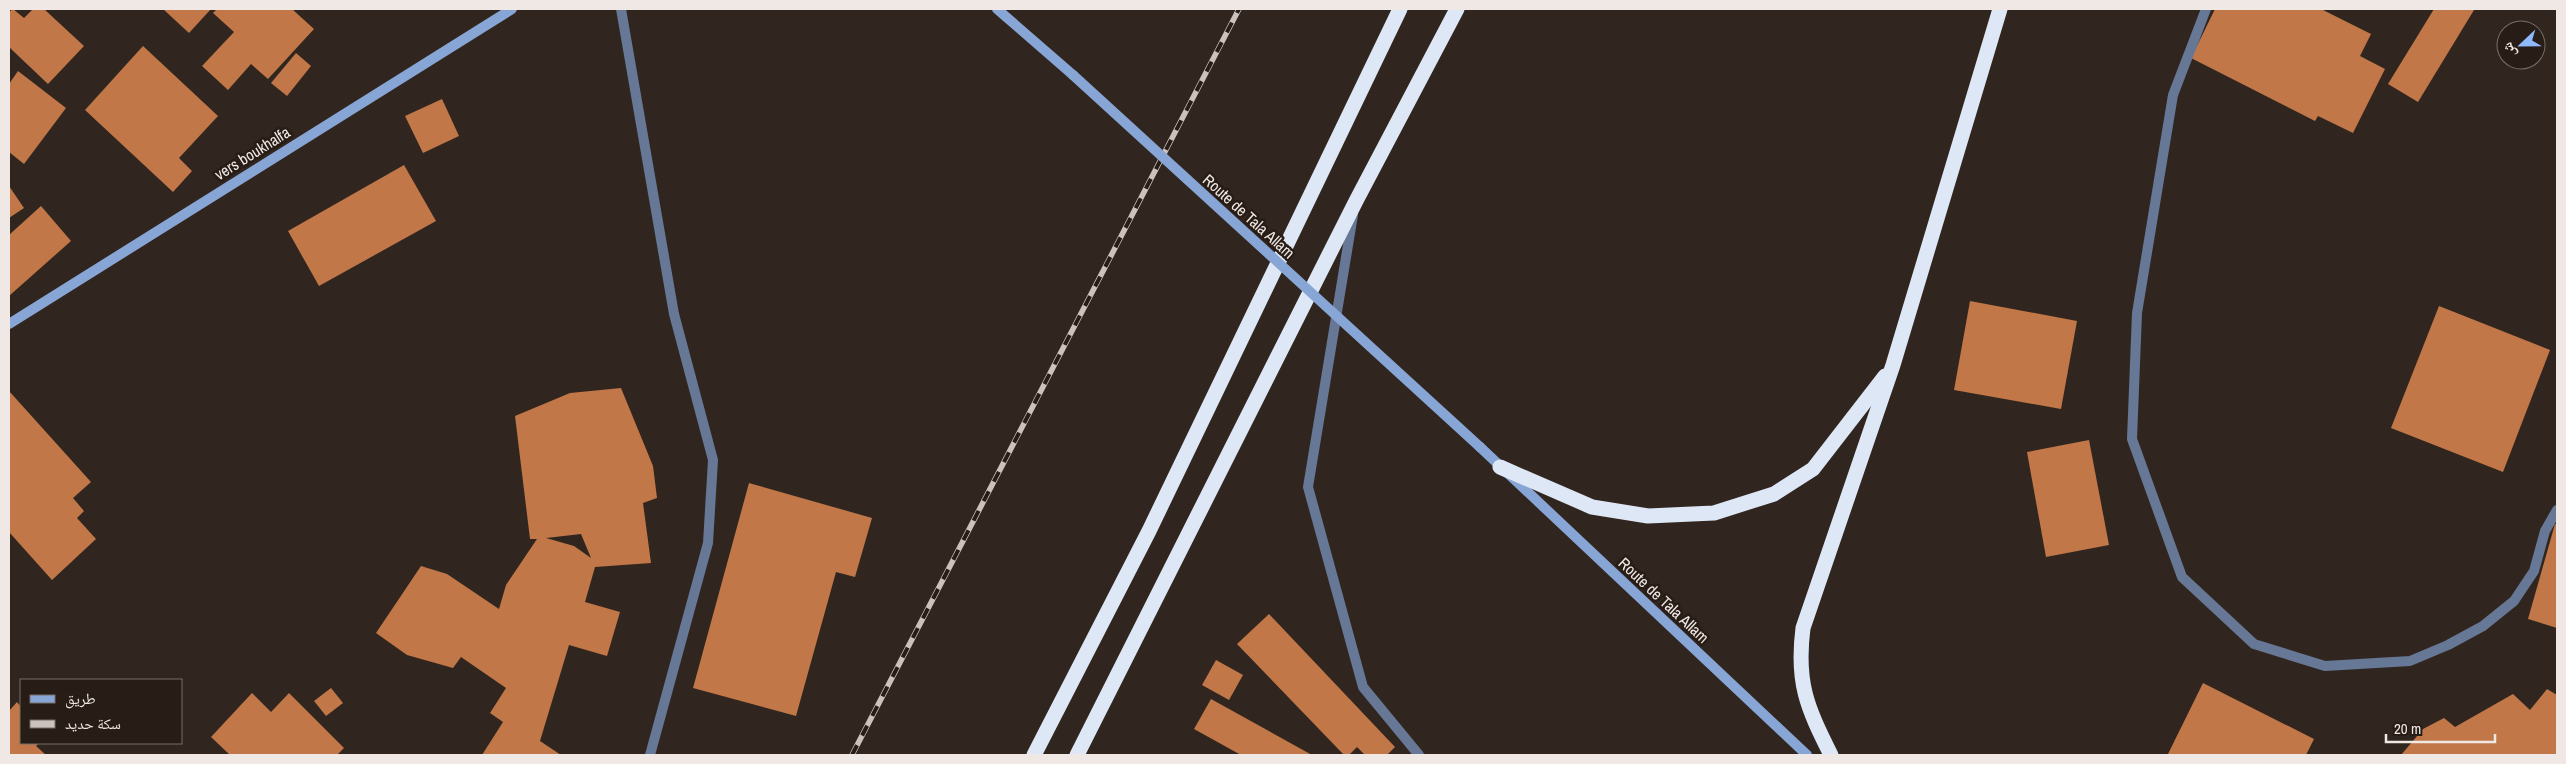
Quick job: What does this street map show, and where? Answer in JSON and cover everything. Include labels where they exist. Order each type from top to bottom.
[{"type":"highway","points":[[1034,755],[1149,531],[1400,9]]},
{"type":"highway","points":[[1076,755],[1356,202],[1457,9]]},
{"type":"highway","points":[[1830,755],[1811,714],[1802,686],[1799,657],[1803,628],[1893,365],[2000,9]]},
{"type":"highway","points":[[1500,467],[1592,507],[1648,516],[1714,512],[1774,494],[1813,469],[1893,365]]},
{"type":"main road","name":"vers boukhalfa","points":[[9,324],[512,9]]},
{"type":"main road","name":"Route de Tala Allam","points":[[998,9],[1480,447],[1807,755]]},
{"type":"street","points":[[621,9],[674,314],[713,460],[708,543],[650,755]]},
{"type":"street","points":[[2206,9],[2173,95],[2136,322],[2132,439],[2182,577],[2254,644],[2325,666],[2410,661],[2448,645],[2483,626],[2514,601],[2534,571],[2545,531],[2557,510]]},
{"type":"street","points":[[1356,202],[1308,487],[1363,687],[1420,755]]},
{"type":"building","points":[[13,9],[24,18],[33,9],[44,9],[84,46],[48,84],[9,47],[9,12]]},
{"type":"building","points":[[163,9],[211,9],[189,33]]},
{"type":"building","points":[[217,9],[292,9],[314,29],[268,79],[251,64],[228,90],[202,66],[234,32],[213,13]]},
{"type":"building","points":[[2215,9],[2321,9],[2371,34],[2360,56],[2385,69],[2353,133],[2318,116],[2315,121],[2191,58]]},
{"type":"building","points":[[2434,9],[2474,10],[2418,102],[2388,84]]},
{"type":"building","points":[[143,46],[218,116],[179,158],[192,171],[173,192],[85,110]]},
{"type":"building","points":[[296,53],[311,66],[287,96],[271,83]]},
{"type":"building","points":[[18,71],[66,108],[24,164],[9,152],[9,84]]},
{"type":"building","points":[[442,99],[459,136],[423,153],[405,116]]},
{"type":"building","points":[[404,165],[436,221],[319,286],[288,231]]},
{"type":"building","points":[[9,186],[24,208],[9,218]]},
{"type":"building","points":[[41,206],[71,241],[9,296],[9,235]]},
{"type":"building","points":[[1970,301],[2077,321],[2061,409],[1954,390]]},
{"type":"building","points":[[2439,306],[2550,350],[2503,472],[2391,428]]},
{"type":"building","points":[[621,388],[653,466],[657,498],[643,503],[651,563],[595,567],[585,602],[620,612],[607,656],[569,645],[540,741],[561,755],[482,755],[503,722],[490,713],[506,688],[461,657],[453,668],[407,655],[376,633],[421,566],[447,574],[499,609],[506,585],[537,539],[530,539],[515,416],[570,393]],"holes":[[[581,534],[591,558],[574,546],[546,538]]]},
{"type":"building","points":[[9,391],[91,482],[73,498],[84,511],[77,518],[96,539],[52,580],[9,532]]},
{"type":"building","points":[[2089,440],[2109,545],[2046,557],[2027,452]]},
{"type":"building","points":[[749,483],[872,518],[855,577],[836,572],[796,716],[693,688]]},
{"type":"building","points":[[2555,524],[2557,525],[2557,628],[2528,619]]},
{"type":"building","points":[[1269,614],[1395,747],[1387,755],[1365,755],[1357,747],[1349,755],[1344,755],[1237,644]]},
{"type":"building","points":[[1216,660],[1243,675],[1229,700],[1202,685]]},
{"type":"building","points":[[2203,683],[2314,739],[2306,755],[2168,754]]},
{"type":"building","points":[[331,688],[343,703],[326,716],[314,701]]},
{"type":"building","points":[[2547,689],[2557,695],[2557,755],[2401,755],[2423,729],[2444,718],[2455,727],[2513,694],[2530,710]]},
{"type":"building","points":[[252,693],[271,712],[289,693],[344,748],[337,755],[230,755],[211,737]]},
{"type":"building","points":[[1211,699],[1312,755],[1241,755],[1194,729]]},
{"type":"building","points":[[17,702],[20,706],[20,744],[38,744],[36,746],[46,755],[9,755],[9,711]]},
{"type":"railway","points":[[852,755],[1239,9]]}]
